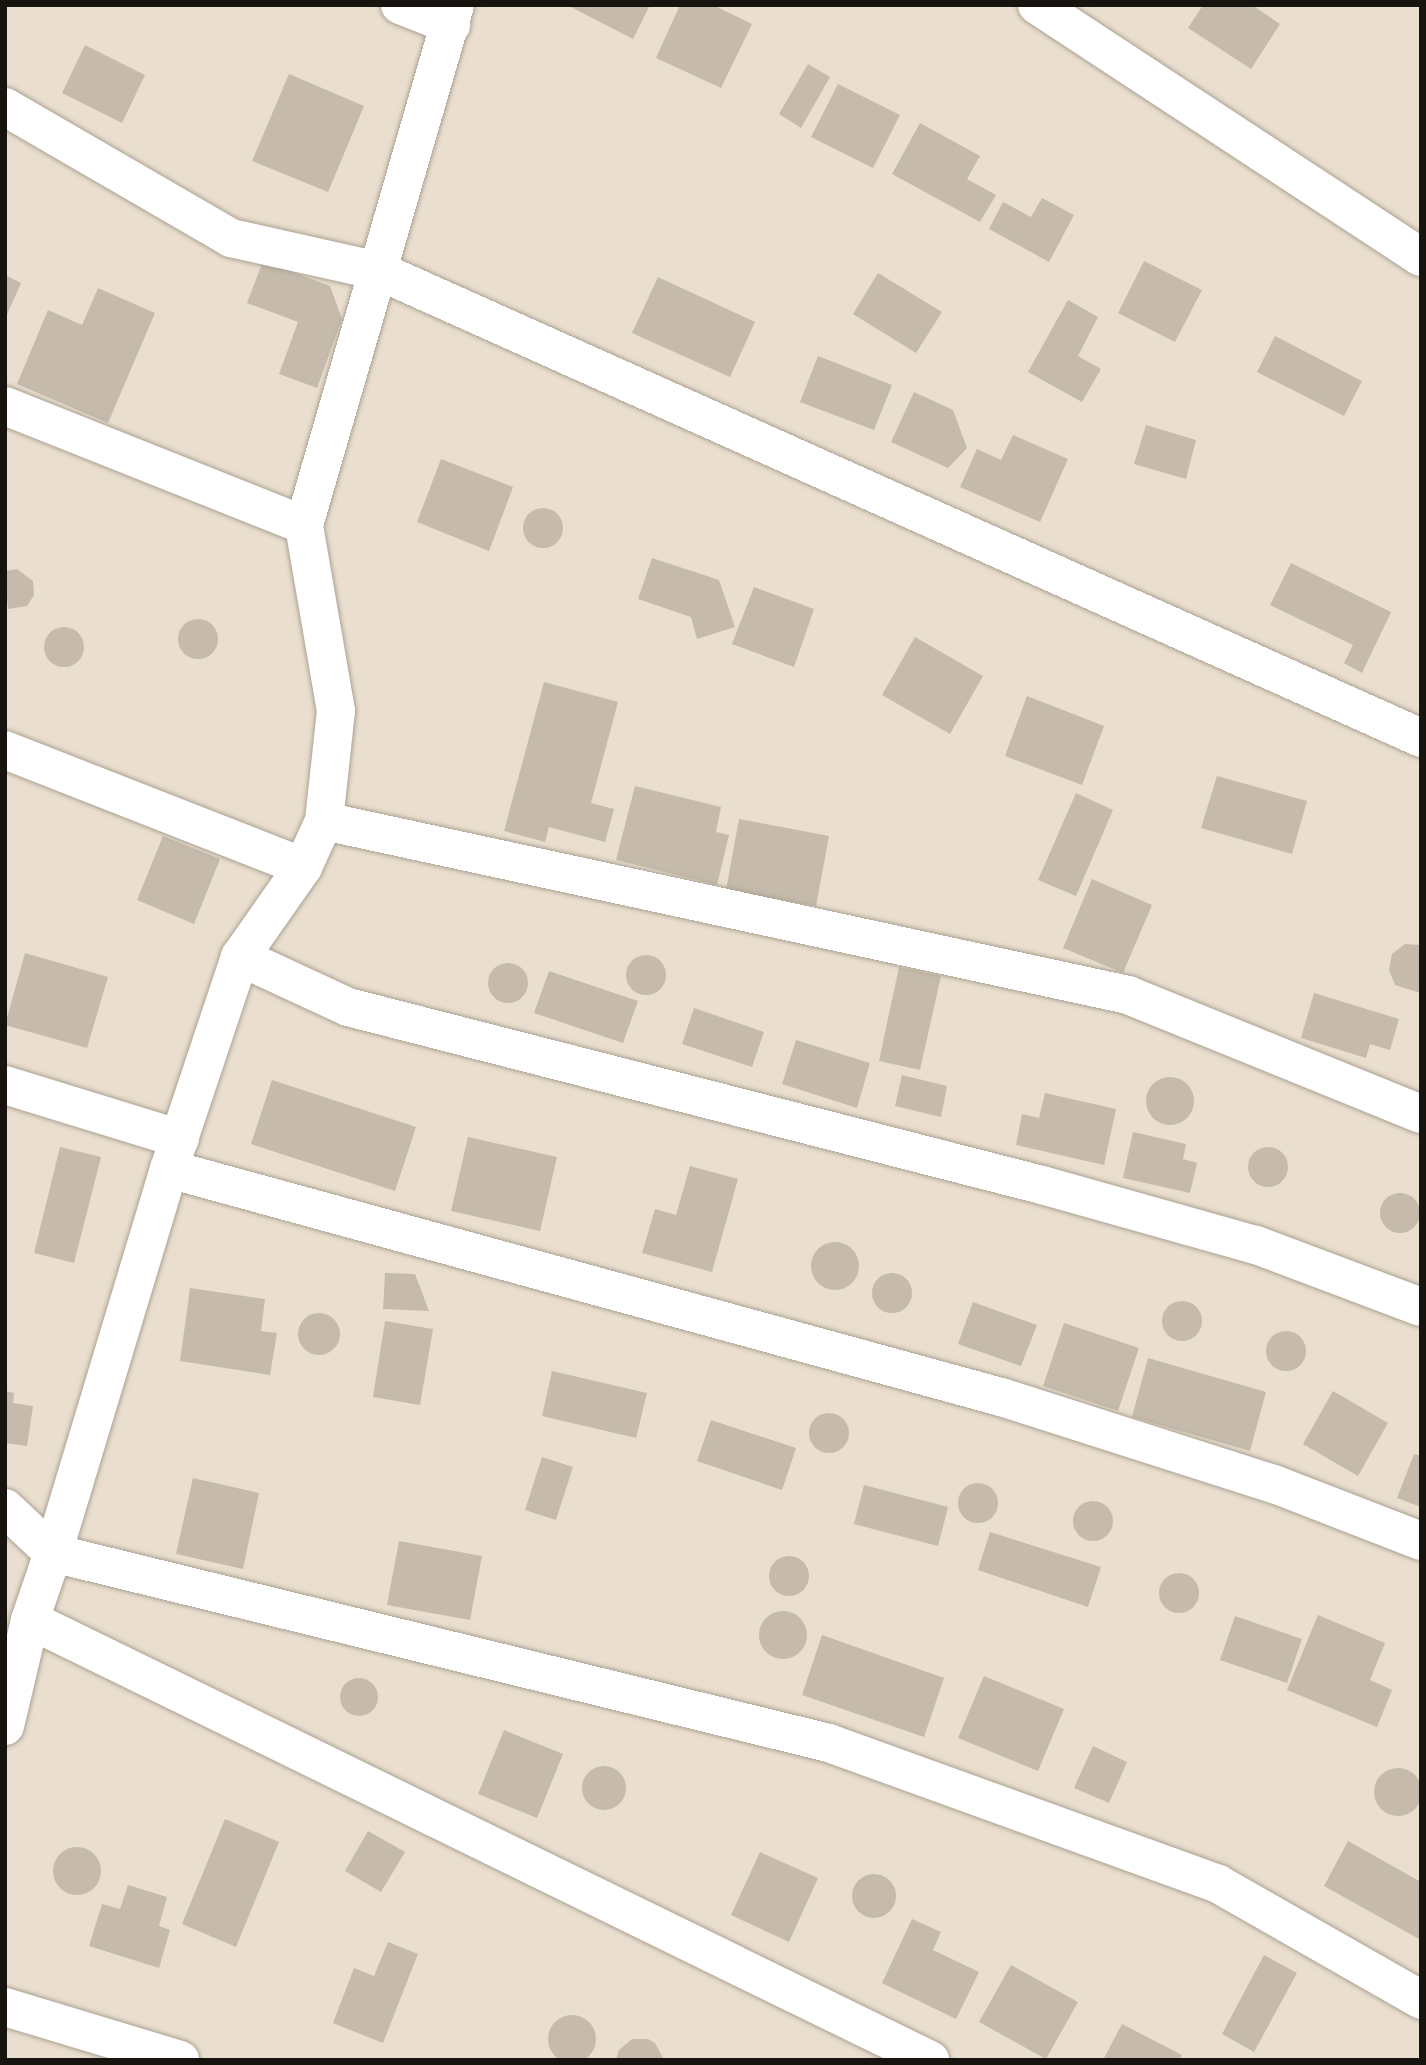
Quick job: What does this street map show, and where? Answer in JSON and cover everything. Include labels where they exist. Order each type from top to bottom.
[{"type":"street","points":[[5,1727],[30,1620],[53,1553],[174,1154],[240,957],[303,867],[324,821],[336,711],[304,525],[453,15],[400,5]]},
{"type":"street","points":[[1037,5],[1421,257]]},
{"type":"street","points":[[5,107],[231,238],[379,271],[1421,738]]},
{"type":"street","points":[[5,406],[304,525]]},
{"type":"street","points":[[5,750],[303,867]]},
{"type":"street","points":[[324,821],[1128,995],[1421,1114]]},
{"type":"street","points":[[240,957],[348,1007],[1042,1185],[1256,1245],[1421,1307]]},
{"type":"street","points":[[5,1085],[174,1154],[1001,1396],[1274,1484],[1421,1541]]},
{"type":"street","points":[[5,1508],[53,1553],[828,1743],[1218,1884],[1421,2000]]},
{"type":"street","points":[[30,1620],[930,2060]]},
{"type":"street","points":[[5,2007],[180,2060]]},
{"type":"building","points":[[567,5],[650,5],[633,39]]},
{"type":"building","points":[[680,5],[713,5],[752,24],[721,88],[656,58]]},
{"type":"building","points":[[1203,5],[1252,5],[1280,24],[1251,69],[1188,28]]},
{"type":"building","points":[[85,45],[145,75],[122,123],[62,93]]},
{"type":"building","points":[[808,64],[830,77],[801,128],[779,114]]},
{"type":"building","points":[[289,74],[364,106],[328,192],[252,161]]},
{"type":"building","points":[[838,84],[900,115],[873,168],[811,137]]},
{"type":"building","points":[[920,123],[980,156],[967,179],[996,195],[980,222],[892,174]]},
{"type":"building","points":[[1042,198],[1074,215],[1049,262],[989,229],[1003,202],[1031,217]]},
{"type":"building","points":[[263,261],[330,286],[342,319],[317,388],[279,374],[298,322],[247,303]]},
{"type":"building","points":[[1144,261],[1202,290],[1175,342],[1118,313]]},
{"type":"building","points":[[878,273],[942,312],[916,353],[853,314]]},
{"type":"building","points":[[5,275],[21,283],[5,319]]},
{"type":"building","points":[[658,277],[755,322],[730,377],[632,333]]},
{"type":"building","points":[[98,288],[155,313],[108,423],[17,384],[48,310],[82,325]]},
{"type":"building","points":[[1068,300],[1098,317],[1078,356],[1101,369],[1082,402],[1028,372]]},
{"type":"building","points":[[1275,336],[1362,381],[1344,416],[1257,372]]},
{"type":"building","points":[[818,356],[892,385],[874,430],[800,402]]},
{"type":"building","points":[[914,392],[953,410],[967,448],[948,468],[891,442]]},
{"type":"building","points":[[1146,425],[1196,440],[1186,479],[1134,464]]},
{"type":"building","points":[[1013,435],[1068,459],[1040,522],[960,487],[977,449],[1001,460]]},
{"type":"building","points":[[441,459],[513,487],[489,551],[417,522]]},
{"type":"building","points":[[543,508],[551,509],[557,514],[562,520],[562,536],[557,542],[551,547],[543,548],[535,547],[529,542],[524,536],[523,528],[524,520],[529,514],[535,509]]},
{"type":"building","points":[[652,558],[719,580],[735,627],[697,639],[691,617],[638,599]]},
{"type":"building","points":[[1291,563],[1391,612],[1362,673],[1344,663],[1353,645],[1270,605]]},
{"type":"building","points":[[17,569],[33,581],[34,595],[27,606],[8,609],[5,571]]},
{"type":"building","points":[[754,587],[814,609],[794,667],[732,644]]},
{"type":"building","points":[[198,619],[206,620],[212,625],[217,631],[217,647],[212,653],[206,658],[198,659],[190,658],[184,653],[179,647],[178,639],[179,631],[184,625],[190,620]]},
{"type":"building","points":[[64,627],[72,628],[78,633],[83,639],[83,655],[78,661],[72,666],[64,667],[56,666],[50,661],[45,655],[44,647],[45,639],[50,633],[56,628]]},
{"type":"building","points":[[915,637],[983,676],[950,734],[882,695]]},
{"type":"building","points":[[544,682],[618,702],[591,803],[614,809],[605,842],[549,827],[545,842],[504,831]]},
{"type":"building","points":[[1027,696],[1104,726],[1082,785],[1005,756]]},
{"type":"building","points":[[1217,776],[1307,801],[1292,854],[1201,828]]},
{"type":"building","points":[[635,786],[721,807],[716,832],[729,835],[717,885],[616,860]]},
{"type":"building","points":[[1076,793],[1113,810],[1076,896],[1038,880]]},
{"type":"building","points":[[739,819],[829,836],[816,906],[726,890]]},
{"type":"building","points":[[163,836],[220,859],[194,924],[137,900]]},
{"type":"building","points":[[1092,879],[1152,905],[1123,973],[1063,948]]},
{"type":"building","points":[[1405,944],[1421,945],[1421,991],[1395,985],[1389,970],[1392,954]]},
{"type":"building","points":[[25,953],[108,977],[87,1048],[5,1025]]},
{"type":"building","points":[[646,955],[654,956],[660,961],[665,967],[665,983],[660,989],[654,994],[646,995],[638,994],[632,989],[627,983],[626,975],[627,967],[632,961],[638,956]]},
{"type":"building","points":[[508,963],[516,964],[522,969],[527,975],[527,991],[522,997],[516,1002],[508,1003],[500,1002],[494,997],[489,991],[488,983],[489,975],[494,969],[500,964]]},
{"type":"building","points":[[899,967],[941,976],[920,1070],[879,1061]]},
{"type":"building","points":[[549,971],[638,1001],[623,1043],[534,1013]]},
{"type":"building","points":[[1314,993],[1399,1019],[1390,1050],[1370,1044],[1366,1058],[1301,1038]]},
{"type":"building","points":[[694,1008],[764,1032],[752,1067],[682,1044]]},
{"type":"building","points":[[796,1040],[870,1063],[857,1108],[782,1084]]},
{"type":"building","points":[[902,1075],[947,1086],[941,1117],[895,1106]]},
{"type":"building","points":[[1170,1077],[1187,1084],[1194,1101],[1187,1118],[1170,1125],[1153,1118],[1146,1101],[1153,1084]]},
{"type":"building","points":[[272,1080],[416,1127],[395,1191],[251,1144]]},
{"type":"building","points":[[1045,1093],[1116,1109],[1104,1165],[1016,1145],[1022,1114],[1039,1118]]},
{"type":"building","points":[[1133,1132],[1186,1144],[1183,1159],[1197,1163],[1190,1193],[1123,1178]]},
{"type":"building","points":[[468,1137],[557,1157],[540,1231],[451,1211]]},
{"type":"building","points":[[60,1147],[101,1157],[74,1263],[34,1253]]},
{"type":"building","points":[[1268,1147],[1276,1148],[1282,1153],[1287,1159],[1287,1175],[1282,1181],[1276,1186],[1268,1187],[1260,1186],[1254,1181],[1249,1175],[1248,1167],[1249,1159],[1254,1153],[1260,1148]]},
{"type":"building","points":[[690,1166],[738,1179],[712,1272],[642,1253],[655,1209],[676,1215]]},
{"type":"building","points":[[1400,1193],[1408,1194],[1414,1199],[1419,1205],[1419,1221],[1414,1227],[1408,1232],[1400,1233],[1392,1232],[1386,1227],[1381,1221],[1380,1213],[1381,1205],[1386,1199],[1392,1194]]},
{"type":"building","points":[[835,1242],[852,1249],[859,1266],[852,1283],[835,1290],[818,1283],[811,1266],[818,1249]]},
{"type":"building","points":[[385,1273],[415,1274],[429,1311],[383,1309]]},
{"type":"building","points":[[892,1273],[900,1274],[906,1279],[911,1285],[911,1301],[906,1307],[900,1312],[892,1313],[884,1312],[878,1307],[873,1301],[872,1293],[873,1285],[878,1279],[884,1274]]},
{"type":"building","points":[[190,1288],[265,1299],[261,1331],[277,1333],[270,1375],[180,1361]]},
{"type":"building","points":[[1182,1301],[1190,1302],[1196,1307],[1201,1313],[1201,1329],[1196,1335],[1190,1340],[1182,1341],[1174,1340],[1168,1335],[1163,1329],[1162,1321],[1163,1313],[1168,1307],[1174,1302]]},
{"type":"building","points":[[973,1302],[1037,1325],[1021,1366],[958,1344]]},
{"type":"building","points":[[319,1313],[334,1319],[340,1334],[334,1349],[319,1355],[304,1349],[298,1334],[304,1319]]},
{"type":"building","points":[[385,1321],[433,1329],[420,1405],[373,1397]]},
{"type":"building","points":[[1064,1323],[1139,1348],[1118,1411],[1043,1386]]},
{"type":"building","points":[[1286,1331],[1294,1332],[1300,1337],[1305,1343],[1305,1359],[1300,1365],[1294,1370],[1286,1371],[1278,1370],[1272,1365],[1267,1359],[1266,1351],[1267,1343],[1272,1337],[1278,1332]]},
{"type":"building","points":[[1148,1358],[1266,1392],[1250,1451],[1132,1417]]},
{"type":"building","points":[[552,1371],[647,1393],[636,1438],[542,1416]]},
{"type":"building","points":[[5,1391],[14,1393],[13,1403],[33,1406],[27,1446],[5,1443]]},
{"type":"building","points":[[1333,1391],[1388,1423],[1358,1476],[1303,1444]]},
{"type":"building","points":[[829,1413],[837,1414],[843,1419],[848,1425],[848,1441],[843,1447],[837,1452],[829,1453],[821,1452],[815,1447],[810,1441],[809,1433],[810,1425],[815,1419],[821,1414]]},
{"type":"building","points":[[711,1420],[796,1448],[782,1490],[697,1461]]},
{"type":"building","points":[[1414,1454],[1421,1456],[1421,1507],[1397,1498]]},
{"type":"building","points":[[542,1457],[573,1467],[556,1520],[525,1510]]},
{"type":"building","points":[[193,1478],[259,1493],[243,1569],[176,1554]]},
{"type":"building","points":[[978,1483],[986,1484],[992,1489],[997,1495],[997,1511],[992,1517],[986,1522],[978,1523],[970,1522],[964,1517],[959,1511],[958,1503],[959,1495],[964,1489],[970,1484]]},
{"type":"building","points":[[864,1485],[948,1507],[938,1546],[854,1524]]},
{"type":"building","points":[[1093,1501],[1101,1502],[1107,1507],[1112,1513],[1112,1529],[1107,1535],[1101,1540],[1093,1541],[1085,1540],[1079,1535],[1074,1529],[1073,1521],[1074,1513],[1079,1507],[1085,1502]]},
{"type":"building","points":[[990,1532],[1101,1567],[1088,1607],[978,1570]]},
{"type":"building","points":[[399,1541],[482,1556],[470,1620],[387,1605]]},
{"type":"building","points":[[789,1556],[797,1557],[803,1562],[808,1568],[808,1584],[803,1590],[797,1595],[789,1596],[781,1595],[775,1590],[770,1584],[769,1576],[770,1568],[775,1562],[781,1557]]},
{"type":"building","points":[[1179,1573],[1187,1574],[1193,1579],[1198,1585],[1198,1601],[1193,1607],[1187,1612],[1179,1613],[1171,1612],[1165,1607],[1160,1601],[1159,1593],[1160,1585],[1165,1579],[1171,1574]]},
{"type":"building","points":[[783,1611],[800,1618],[807,1635],[800,1652],[783,1659],[766,1652],[759,1635],[766,1618]]},
{"type":"building","points":[[1318,1615],[1385,1643],[1370,1680],[1392,1690],[1377,1727],[1287,1690]]},
{"type":"building","points":[[1235,1616],[1302,1639],[1287,1683],[1220,1660]]},
{"type":"building","points":[[822,1635],[944,1678],[924,1737],[802,1695]]},
{"type":"building","points":[[984,1676],[1064,1709],[1038,1771],[958,1738]]},
{"type":"building","points":[[359,1678],[373,1683],[378,1697],[373,1711],[359,1716],[345,1711],[340,1697],[345,1683]]},
{"type":"building","points":[[504,1730],[563,1754],[537,1818],[478,1794]]},
{"type":"building","points":[[1093,1746],[1127,1762],[1109,1803],[1074,1788]]},
{"type":"building","points":[[604,1766],[619,1773],[626,1788],[619,1803],[604,1810],[589,1803],[582,1788],[589,1773]]},
{"type":"building","points":[[1398,1768],[1415,1775],[1422,1792],[1415,1809],[1398,1816],[1381,1809],[1374,1792],[1381,1775]]},
{"type":"building","points":[[225,1819],[279,1842],[236,1947],[182,1924]]},
{"type":"building","points":[[368,1831],[405,1852],[381,1892],[345,1871]]},
{"type":"building","points":[[1348,1841],[1421,1882],[1421,1940],[1324,1886]]},
{"type":"building","points":[[77,1847],[94,1854],[101,1871],[94,1888],[77,1895],[60,1888],[53,1871],[60,1854]]},
{"type":"building","points":[[760,1852],[818,1878],[789,1942],[731,1915]]},
{"type":"building","points":[[874,1874],[889,1881],[896,1896],[889,1911],[874,1918],[859,1911],[852,1896],[859,1881]]},
{"type":"building","points":[[128,1885],[167,1897],[159,1926],[170,1930],[159,1968],[89,1946],[102,1904],[120,1909]]},
{"type":"building","points":[[912,1919],[941,1932],[933,1950],[979,1972],[956,2019],[882,1983]]},
{"type":"building","points":[[388,1942],[418,1954],[383,2043],[333,2023],[354,1968],[374,1976]]},
{"type":"building","points":[[1264,1955],[1297,1973],[1254,2052],[1222,2034]]},
{"type":"building","points":[[1011,1965],[1078,2002],[1046,2059],[979,2022]]},
{"type":"building","points":[[572,2015],[589,2022],[596,2039],[589,2056],[572,2063],[555,2056],[548,2039],[555,2022]]},
{"type":"building","points":[[1122,2024],[1182,2055],[1179,2060],[1103,2060]]},
{"type":"building","points":[[632,2039],[648,2039],[655,2043],[664,2060],[616,2060],[619,2050]]}]
